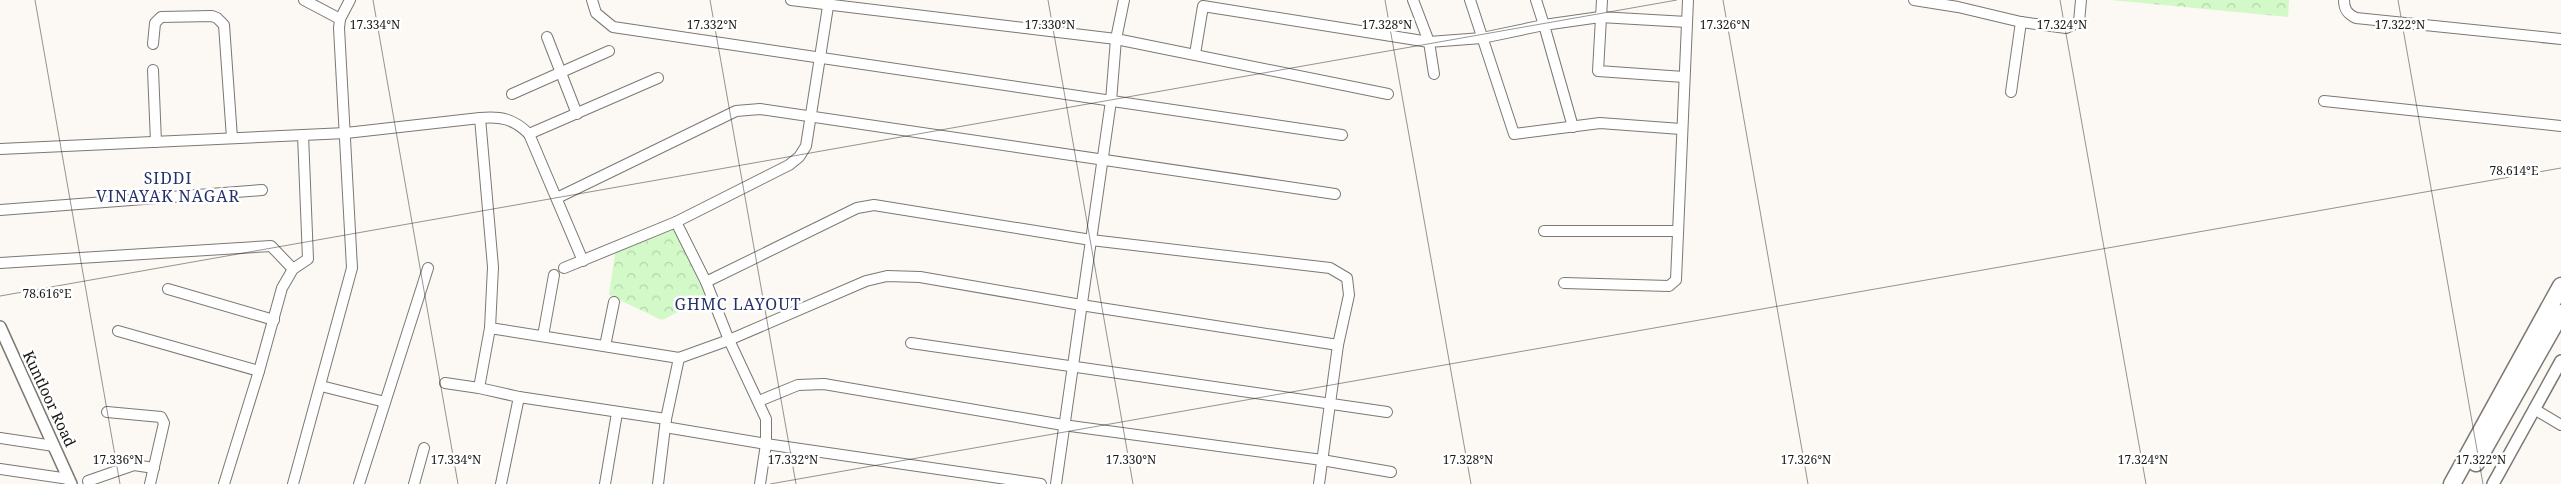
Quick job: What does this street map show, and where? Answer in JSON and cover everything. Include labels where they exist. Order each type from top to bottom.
[{"type":"highway","points":[[2452,484],[2561,286]]},
{"type":"highway","points":[[2464,484],[2561,313]]},
{"type":"street","points":[[304,0],[340,19]]},
{"type":"street","points":[[293,484],[352,268],[340,19],[350,0]]},
{"type":"street","points":[[592,0],[596,13],[613,27],[1342,135]]},
{"type":"street","points":[[791,0],[1116,39],[1388,94]]},
{"type":"street","points":[[1056,484],[1111,101],[1116,39],[1124,0]]},
{"type":"street","points":[[1413,0],[1429,42],[1434,74]]},
{"type":"street","points":[[1470,0],[1514,134],[1600,123],[1681,129]]},
{"type":"street","points":[[1536,0],[1573,127]]},
{"type":"street","points":[[1602,0],[1598,70],[1684,77]]},
{"type":"street","points":[[1564,283],[1674,284],[1676,280],[1688,0]]},
{"type":"street","points":[[1914,0],[1958,3],[2021,22],[2066,28],[2074,26],[2079,22],[2081,0]]},
{"type":"street","points":[[2344,0],[2345,9],[2356,18],[2561,39]]},
{"type":"street","points":[[564,268],[676,222],[789,165],[799,157],[806,146],[812,118],[828,3]]},
{"type":"street","points":[[1195,54],[1203,3],[1429,42],[1482,38],[1600,16],[1687,22]]},
{"type":"street","points":[[153,44],[155,23],[161,17],[212,16],[218,18],[224,25],[232,138]]},
{"type":"street","points":[[2011,92],[2021,22]]},
{"type":"street","points":[[546,37],[577,114]]},
{"type":"street","points":[[512,94],[609,51]]},
{"type":"street","points":[[154,70],[156,142]]},
{"type":"street","points":[[529,134],[658,78]]},
{"type":"street","points":[[2324,101],[2561,126]]},
{"type":"street","points":[[557,198],[736,111],[760,109],[1335,194]]},
{"type":"street","points":[[0,149],[346,133],[480,118],[505,117],[521,126],[529,134],[584,261]]},
{"type":"street","points":[[479,388],[490,328],[493,267],[480,118]]},
{"type":"street","points":[[224,484],[282,288],[293,269],[308,260],[303,135]]},
{"type":"street","points":[[0,210],[262,190]]},
{"type":"street","points":[[706,282],[857,208],[874,204],[1091,240],[1330,268],[1341,272],[1347,278],[1350,287],[1338,345],[1319,484]]},
{"type":"street","points":[[676,222],[706,282],[729,340],[766,419],[766,444],[760,484]]},
{"type":"street","points":[[1544,231],[1677,231]]},
{"type":"street","points":[[0,263],[271,246],[293,269]]},
{"type":"street","points":[[359,484],[428,268]]},
{"type":"street","points":[[543,336],[554,275]]},
{"type":"street","points":[[490,328],[679,358],[729,340],[866,281],[887,276],[920,277],[1082,306],[1338,345]]},
{"type":"street","points":[[168,289],[274,320]]},
{"type":"street","points":[[605,346],[614,302]]},
{"type":"street","name":"Kuntloor Road","points":[[0,327],[70,482]]},
{"type":"street","points":[[118,331],[259,371]]},
{"type":"street","points":[[911,343],[1387,412]]},
{"type":"street","points":[[658,484],[665,423],[679,358]]},
{"type":"street","points":[[2493,484],[2561,361]]},
{"type":"street","points":[[445,383],[617,413],[766,444],[1041,484]]},
{"type":"street","points":[[758,402],[798,385],[818,383],[1063,425],[1322,460],[1390,472]]},
{"type":"street","points":[[321,386],[384,402]]},
{"type":"street","points":[[501,484],[519,397]]},
{"type":"street","points":[[2534,409],[2561,425]]},
{"type":"street","points":[[107,412],[161,417],[164,423],[150,484]]},
{"type":"street","points":[[605,484],[617,413]]},
{"type":"street","points":[[0,438],[54,446]]},
{"type":"street","points":[[414,484],[424,448]]},
{"type":"street","points":[[88,481],[134,465],[154,468]]},
{"type":"street","points":[[0,468],[70,482]]},
{"type":"green space","points":[[2111,0],[2289,0],[2288,17]]},
{"type":"green space","points":[[674,228],[706,298],[662,320],[609,295],[616,247]]},
{"type":"district","name":"SIDDI VINAYAK NAGAR","points":[[168,187]]},
{"type":"district","name":"GHMC LAYOUT","points":[[738,304]]}]
